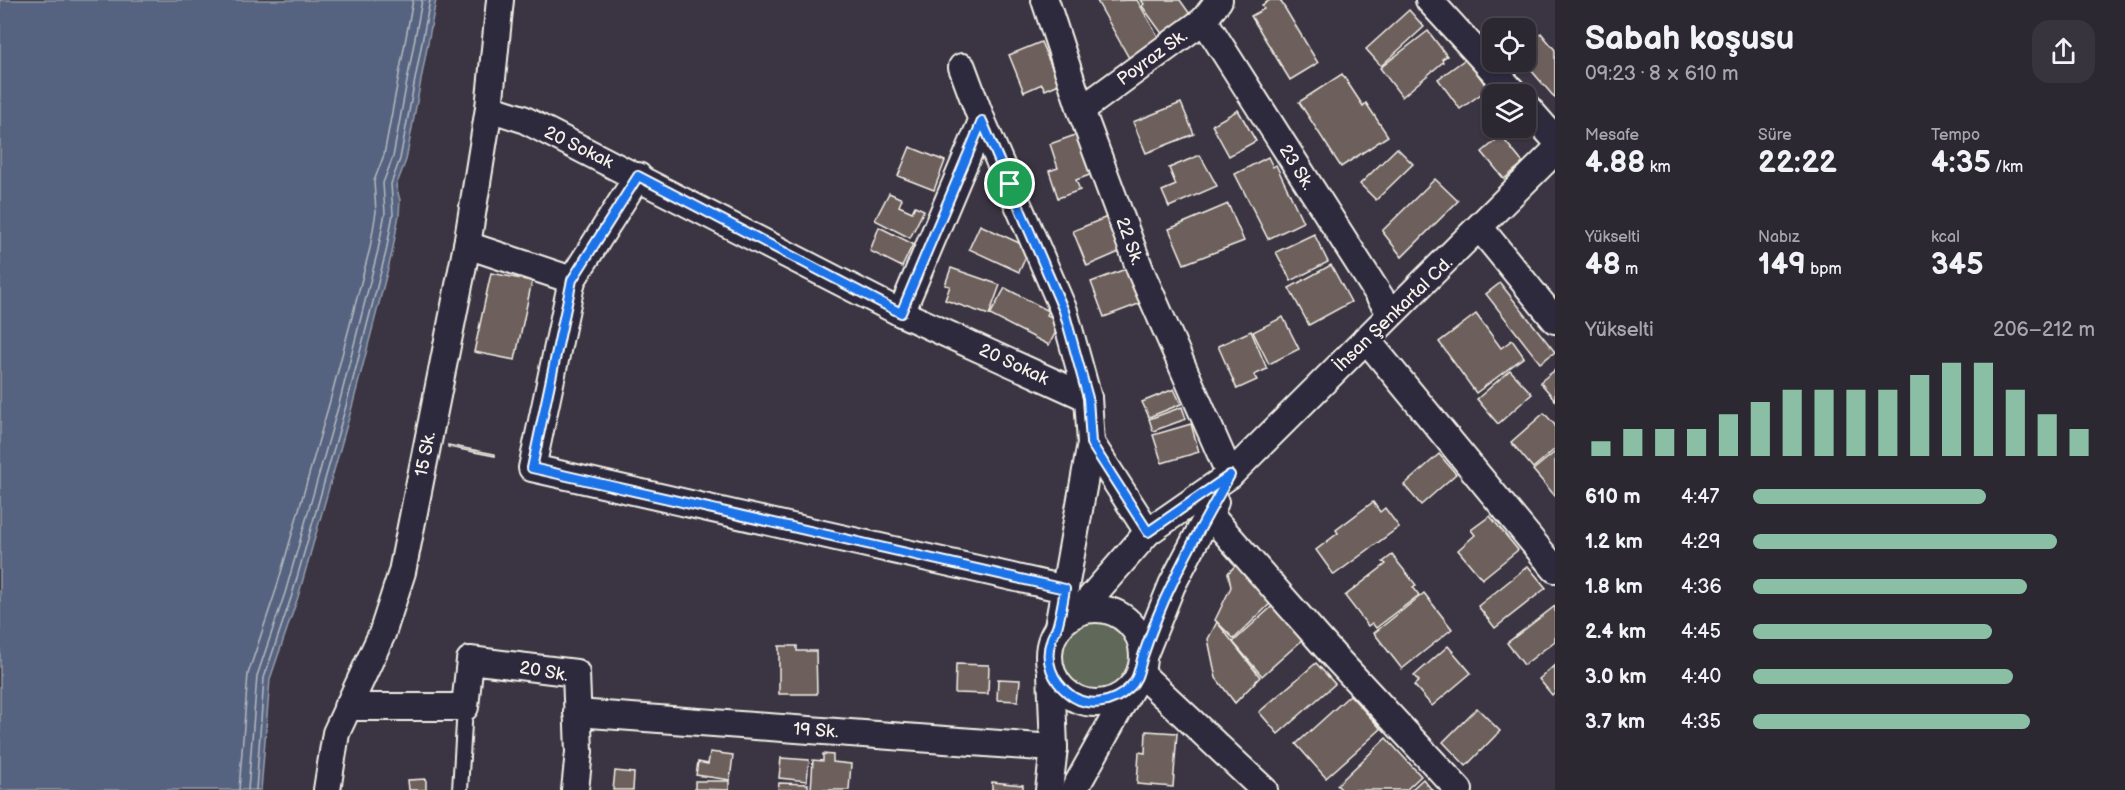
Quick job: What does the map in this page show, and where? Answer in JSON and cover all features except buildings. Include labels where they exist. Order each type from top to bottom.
[{"type":"street","points":[[489,108],[500,0]]},
{"type":"street","name":"22 Sk.","points":[[1045,0],[1081,110],[1141,272],[1230,475]]},
{"type":"street","name":"Poyraz Sk.","points":[[1081,110],[1203,20],[1219,0]]},
{"type":"street","points":[[1429,0],[1506,84]]},
{"type":"street","name":"23 Sk.","points":[[1203,20],[1391,314]]},
{"type":"street","points":[[962,67],[982,121],[1064,311],[1088,398],[1091,443],[1058,627],[1049,649],[1054,748],[1049,790]]},
{"type":"street","name":"20 Sokak","points":[[489,108],[523,119],[638,176],[901,313],[1088,398]]},
{"type":"street","name":"15 Sk.","points":[[327,790],[330,760],[346,707],[382,633],[399,583],[467,245],[489,108]]},
{"type":"street","points":[[1536,117],[1555,139]]},
{"type":"street","points":[[901,313],[982,121]]},
{"type":"street","name":"İhsan Şenkartal Cd.","points":[[1230,475],[1480,228],[1551,165]]},
{"type":"street","points":[[638,176],[572,280],[532,468],[1065,589]]},
{"type":"street","points":[[1480,228],[1555,320]]},
{"type":"street","points":[[467,245],[572,280]]},
{"type":"street","points":[[1366,339],[1555,569]]},
{"type":"street","points":[[1091,443],[1148,532]]},
{"type":"street","points":[[1074,790],[1138,672],[1172,585],[1230,475]]},
{"type":"street","points":[[1058,627],[1079,611],[1148,532],[1230,475]]},
{"type":"street","points":[[1209,514],[1334,656],[1459,790]]},
{"type":"street","points":[[1051,672],[1059,686],[1071,696],[1086,702],[1103,703],[1118,698],[1138,672],[1141,641],[1123,616],[1109,610],[1094,608],[1079,611]]},
{"type":"street","name":"20 Sk.","points":[[465,707],[470,660],[576,673],[579,752],[575,790]]},
{"type":"street","points":[[1138,672],[1264,790]]},
{"type":"street","points":[[346,707],[465,707]]},
{"type":"street","name":"19 Sk.","points":[[578,713],[1054,748]]},
{"type":"lane","points":[[460,790],[465,707]]},
{"type":"green space","points":[[1095,621],[1108,624],[1120,631],[1127,643],[1130,656],[1127,669],[1120,681],[1108,688],[1095,691],[1082,688],[1070,681],[1063,669],[1060,656],[1063,643],[1070,631],[1082,624]]},
{"type":"water","points":[[0,0],[436,0],[406,160],[396,186],[400,200],[392,253],[352,407],[298,597],[270,679],[261,790],[0,790]]},
{"type":"route","points":[[982,121],[1010,184],[1064,311],[1088,398],[1091,443],[1148,532],[1230,475],[1172,585],[1143,657],[1140,673],[1131,687],[1118,698],[1103,703],[1086,702],[1071,696],[1059,686],[1051,672],[1048,657],[1050,641],[1058,627],[1065,589],[532,468],[572,280],[638,176],[901,313],[982,121]]}]
